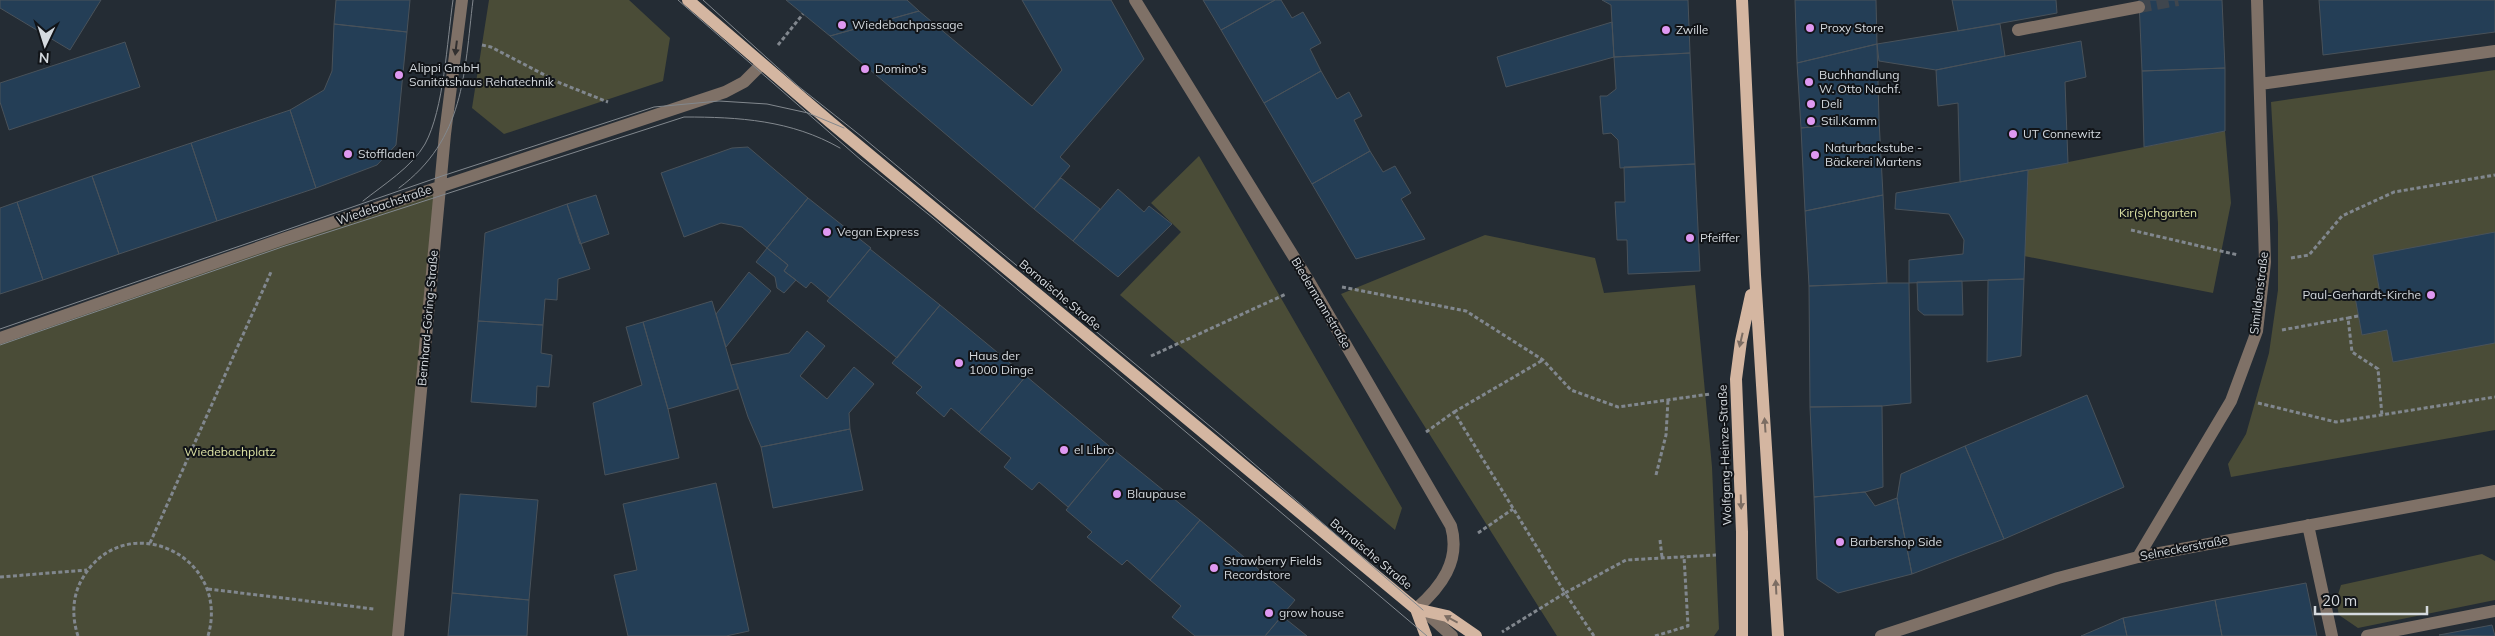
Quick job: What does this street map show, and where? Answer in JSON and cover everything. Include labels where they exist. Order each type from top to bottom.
[{"type":"main road","name":"Bornaische Straße","points":[[688,0],[1126,368],[1419,610],[1447,616],[1476,636]]},
{"type":"main road","name":"Wolfgang-Heinze-Straße","points":[[1742,0],[1755,275],[1778,636]]},
{"type":"main road","name":"Wolfgang-Heinze-Straße","points":[[1742,636],[1742,532],[1736,390],[1738,356],[1755,275]]},
{"type":"main road","name":"Bornaische Straße","points":[[1419,610],[1426,636]]},
{"type":"street","name":"Bernhard-Göring-Straße","points":[[398,636],[441,186],[462,0]]},
{"type":"street","name":"Biedermannstraße","points":[[1135,0],[1310,284],[1451,526],[1453,551],[1450,566],[1442,583],[1419,610]]},
{"type":"street","name":"Simildenstraße","points":[[2138,557],[2231,401],[2257,332],[2265,262],[2257,0]]},
{"type":"street","points":[[2018,30],[2139,7]]},
{"type":"street","points":[[2260,84],[2495,51]]},
{"type":"street","name":"Wiedebachstraße","points":[[0,338],[286,238],[725,92],[744,82],[762,64]]},
{"type":"street","name":"Selneckerstraße","points":[[1881,636],[2058,578],[2138,557],[2495,491]]},
{"type":"street","points":[[2308,525],[2332,636]]},
{"type":"street","points":[[1419,610],[1452,636]]},
{"type":"street","points":[[2367,636],[2495,611]]},
{"type":"path","points":[[762,64],[803,14]]},
{"type":"path","points":[[457,41],[491,47],[560,83],[613,103]]},
{"type":"path","points":[[2131,230],[2265,262],[2309,255],[2342,216],[2394,192],[2495,175]]},
{"type":"path","points":[[150,543],[286,238]]},
{"type":"path","points":[[1126,368],[1310,284],[1356,288],[1466,311],[1543,360],[1571,390],[1618,407],[1736,390]]},
{"type":"path","points":[[2257,332],[2358,316]]},
{"type":"path","points":[[2348,318],[2352,352],[2378,369],[2382,416]]},
{"type":"path","points":[[1405,447],[1454,412],[1543,360]]},
{"type":"path","points":[[2231,401],[2266,404],[2336,422],[2495,397]]},
{"type":"path","points":[[1656,475],[1666,434],[1668,400]]},
{"type":"path","points":[[1454,412],[1565,593],[1594,636]]},
{"type":"path","points":[[1453,551],[1513,509]]},
{"type":"path","points":[[1660,540],[1662,557]]},
{"type":"path","points":[[78,636],[73,606],[78,587],[87,570],[101,556],[118,547],[137,543],[150,543],[178,552],[196,568],[208,589],[212,612],[208,636]]},
{"type":"path","points":[[1495,636],[1565,593],[1626,560],[1684,556],[1688,626],[1655,636]]},
{"type":"path","points":[[0,577],[87,570]]},
{"type":"path","points":[[208,589],[401,612]]},
{"type":"green space","points":[[489,0],[629,0],[670,38],[663,81],[504,134],[472,108]]},
{"type":"green space","points":[[2495,70],[2495,430],[2231,477],[2228,464],[2246,434],[2269,353],[2278,290],[2278,224],[2271,102]]},
{"type":"green space","name":"Kir(s)chgarten","points":[[2225,131],[2231,203],[2213,293],[2024,256],[2028,170]]},
{"type":"green space","points":[[1199,156],[1402,508],[1395,530],[1120,295],[1181,232],[1151,203]]},
{"type":"green space","name":"Wiedebachplatz","points":[[441,186],[398,636],[0,636],[0,338]]},
{"type":"green space","points":[[1485,235],[1595,258],[1604,293],[1695,285],[1712,467],[1719,629],[1714,636],[1557,636],[1341,294]]},
{"type":"green space","points":[[2482,554],[2495,561],[2495,600],[2358,628],[2339,615],[2336,601],[2341,585]]},
{"type":"building","points":[[0,0],[101,0],[70,50],[0,8]]},
{"type":"building","points":[[336,0],[410,0],[407,32],[334,24]]},
{"type":"building","name":"Wiedebachpassage","points":[[786,0],[907,0],[919,11],[830,36]]},
{"type":"building","points":[[1022,0],[1111,0],[1144,59],[1060,157],[1070,166],[1034,209],[830,36],[919,11],[1032,106],[1062,70]]},
{"type":"building","points":[[1203,0],[1275,0],[1221,30]]},
{"type":"building","points":[[1275,0],[1281,0],[1292,18],[1303,12],[1321,43],[1310,49],[1321,71],[1264,103],[1221,30]]},
{"type":"building","points":[[1602,0],[1688,0],[1690,53],[1614,57],[1611,5]]},
{"type":"building","points":[[1795,0],[1876,0],[1877,44],[1797,63]]},
{"type":"building","points":[[1952,0],[2056,0],[2057,13],[1958,31]]},
{"type":"building","points":[[2139,0],[2222,0],[2225,68],[2142,71]]},
{"type":"building","points":[[2319,0],[2495,0],[2495,32],[2323,55]]},
{"type":"building","points":[[1612,22],[1614,57],[1506,87],[1497,57]]},
{"type":"building","points":[[334,24],[407,32],[396,145],[377,165],[316,188],[290,110],[324,90],[332,71]]},
{"type":"building","points":[[2000,24],[2005,56],[1936,70],[1879,61],[1877,44]]},
{"type":"building","name":"UT Connewitz","points":[[2081,41],[2086,77],[2065,82],[2068,163],[1960,182],[1958,103],[1938,106],[1936,70]]},
{"type":"building","points":[[125,42],[140,87],[9,130],[0,102],[0,83]]},
{"type":"building","points":[[1877,44],[1879,120],[1801,128],[1797,63]]},
{"type":"building","points":[[1690,53],[1695,164],[1620,168],[1618,140],[1611,133],[1603,134],[1600,96],[1607,96],[1616,89],[1614,57]]},
{"type":"building","points":[[2225,68],[2225,131],[2144,147],[2142,71]]},
{"type":"building","points":[[1321,71],[1337,99],[1349,92],[1362,116],[1354,120],[1370,151],[1312,184],[1264,103]]},
{"type":"building","points":[[290,110],[316,188],[217,221],[191,143]]},
{"type":"building","points":[[1879,120],[1883,195],[1805,211],[1801,128]]},
{"type":"building","points":[[191,143],[217,221],[119,254],[92,176]]},
{"type":"building","points":[[748,147],[808,198],[767,248],[742,227],[721,223],[684,237],[661,173],[732,148]]},
{"type":"building","points":[[1370,151],[1383,172],[1395,166],[1411,193],[1401,199],[1425,239],[1356,259],[1312,184]]},
{"type":"building","points":[[1695,164],[1700,271],[1628,274],[1627,240],[1617,240],[1615,202],[1625,202],[1624,167]]},
{"type":"building","points":[[2028,170],[2024,279],[1909,283],[1909,260],[1963,254],[1964,240],[1949,214],[1895,209],[1896,193]]},
{"type":"building","points":[[92,176],[119,254],[43,280],[17,202]]},
{"type":"building","points":[[1061,178],[1100,209],[1073,241],[1034,209]]},
{"type":"building","points":[[1118,189],[1144,212],[1149,206],[1172,224],[1118,277],[1073,241]]},
{"type":"building","points":[[596,195],[609,234],[580,244],[567,204]]},
{"type":"building","points":[[1883,195],[1887,283],[1809,286],[1805,211]]},
{"type":"building","points":[[808,198],[871,248],[830,298],[811,282],[806,288],[784,271],[788,265],[767,248]]},
{"type":"building","points":[[17,202],[43,280],[0,294],[0,208]]},
{"type":"building","points":[[567,204],[590,269],[558,279],[557,300],[545,299],[543,325],[478,321],[485,233]]},
{"type":"building","name":"Paul-Gerhardt-Kirche","points":[[2495,232],[2495,343],[2393,362],[2387,330],[2362,335],[2355,297],[2380,293],[2373,255]]},
{"type":"building","points":[[767,248],[788,265],[784,271],[796,280],[784,293],[777,288],[775,277],[756,262]]},
{"type":"building","points":[[870,249],[940,305],[897,358],[827,301]]},
{"type":"building","points":[[749,272],[771,291],[726,347],[716,314]]},
{"type":"building","points":[[2024,279],[2021,356],[1987,362],[1988,280]]},
{"type":"building","points":[[1962,281],[1963,315],[1924,315],[1918,310],[1917,282]]},
{"type":"building","points":[[1909,283],[1911,403],[1882,406],[1810,407],[1809,286]]},
{"type":"building","points":[[712,301],[738,389],[668,409],[643,322]]},
{"type":"building","points":[[940,305],[1026,376],[979,432],[951,408],[944,417],[916,393],[922,387],[892,363]]},
{"type":"building","points":[[478,321],[543,325],[541,353],[552,355],[549,387],[537,386],[536,407],[471,402]]},
{"type":"building","points":[[643,322],[668,409],[679,458],[605,475],[593,403],[642,385],[626,327]]},
{"type":"building","points":[[807,331],[825,346],[800,376],[827,399],[854,367],[874,384],[849,413],[850,429],[761,447],[748,417],[731,365],[789,353]]},
{"type":"building","points":[[1026,376],[1115,451],[1068,507],[1039,482],[1032,490],[1004,467],[1011,458],[979,432]]},
{"type":"building","points":[[2087,395],[2124,487],[2004,539],[1965,446]]},
{"type":"building","points":[[1882,406],[1883,487],[1865,492],[1814,497],[1810,407]]},
{"type":"building","points":[[850,429],[863,490],[773,508],[761,447]]},
{"type":"building","points":[[1965,446],[2004,539],[1912,574],[1897,498],[1901,474]]},
{"type":"building","points":[[1115,451],[1200,520],[1150,580],[1127,560],[1122,565],[1087,537],[1092,532],[1066,510]]},
{"type":"building","points":[[716,483],[749,631],[726,636],[628,636],[614,575],[637,570],[623,504]]},
{"type":"building","points":[[1865,492],[1875,506],[1897,498],[1912,574],[1838,593],[1817,579],[1814,497]]},
{"type":"building","points":[[460,494],[538,500],[529,600],[452,593]]},
{"type":"building","points":[[1200,520],[1295,600],[1265,636],[1195,636],[1172,617],[1181,606],[1150,580]]},
{"type":"building","points":[[2306,583],[2317,636],[2222,636],[2215,600]]},
{"type":"building","points":[[452,593],[529,600],[527,636],[448,636]]},
{"type":"building","points":[[2215,600],[2222,636],[2127,636],[2123,618]]},
{"type":"building","points":[[1282,616],[1307,636],[1265,636]]},
{"type":"building","points":[[2123,618],[2127,636],[2081,636]]},
{"type":"building","points":[[2492,625],[2495,636],[2439,635]]},
{"type":"tunnel","points":[[2139,7],[2178,0]]},
{"type":"tram line","points":[[363,201],[405,168],[425,144],[437,112],[441,94],[453,0]]},
{"type":"tram line","points":[[399,188],[421,169],[437,148],[449,126],[463,79],[473,0]]},
{"type":"tram line","points":[[678,0],[861,160],[933,218],[1427,636]]},
{"type":"tram line","points":[[703,0],[798,86],[861,136],[1223,437],[1423,610]]},
{"type":"tram line","points":[[0,329],[442,176],[654,107],[719,101],[767,104],[808,113],[844,128]]},
{"type":"tram line","points":[[0,345],[282,247],[684,117],[745,119],[764,122],[803,131],[840,148]]},
{"type":"place","name":"Wiedebachpassage","points":[[842,25]]},
{"type":"place","name":"Proxy Store","points":[[1810,28]]},
{"type":"place","name":"Zwille","points":[[1666,30]]},
{"type":"place","name":"Domino's","points":[[865,69]]},
{"type":"place","name":"Alippi GmbH Sanitätshaus Rehatechnik","points":[[399,75]]},
{"type":"place","name":"Buchhandlung W. Otto Nachf.","points":[[1809,82]]},
{"type":"place","name":"Deli","points":[[1811,104]]},
{"type":"place","name":"Stil.Kamm","points":[[1811,121]]},
{"type":"place","name":"UT Connewitz","points":[[2013,134]]},
{"type":"place","name":"Stoffladen","points":[[348,154]]},
{"type":"place","name":"Naturbackstube - Bäckerei Martens","points":[[1815,155]]},
{"type":"place","name":"Vegan Express","points":[[827,232]]},
{"type":"place","name":"Pfeiffer","points":[[1690,238]]},
{"type":"place","name":"Paul-Gerhardt-Kirche","points":[[2431,295]]},
{"type":"place","name":"Haus der 1000 Dinge","points":[[959,363]]},
{"type":"place","name":"el Libro","points":[[1064,450]]},
{"type":"place","name":"Blaupause","points":[[1117,494]]},
{"type":"place","name":"Barbershop Side","points":[[1840,542]]},
{"type":"place","name":"Strawberry Fields Recordstore","points":[[1214,568]]},
{"type":"place","name":"grow house","points":[[1269,613]]}]
